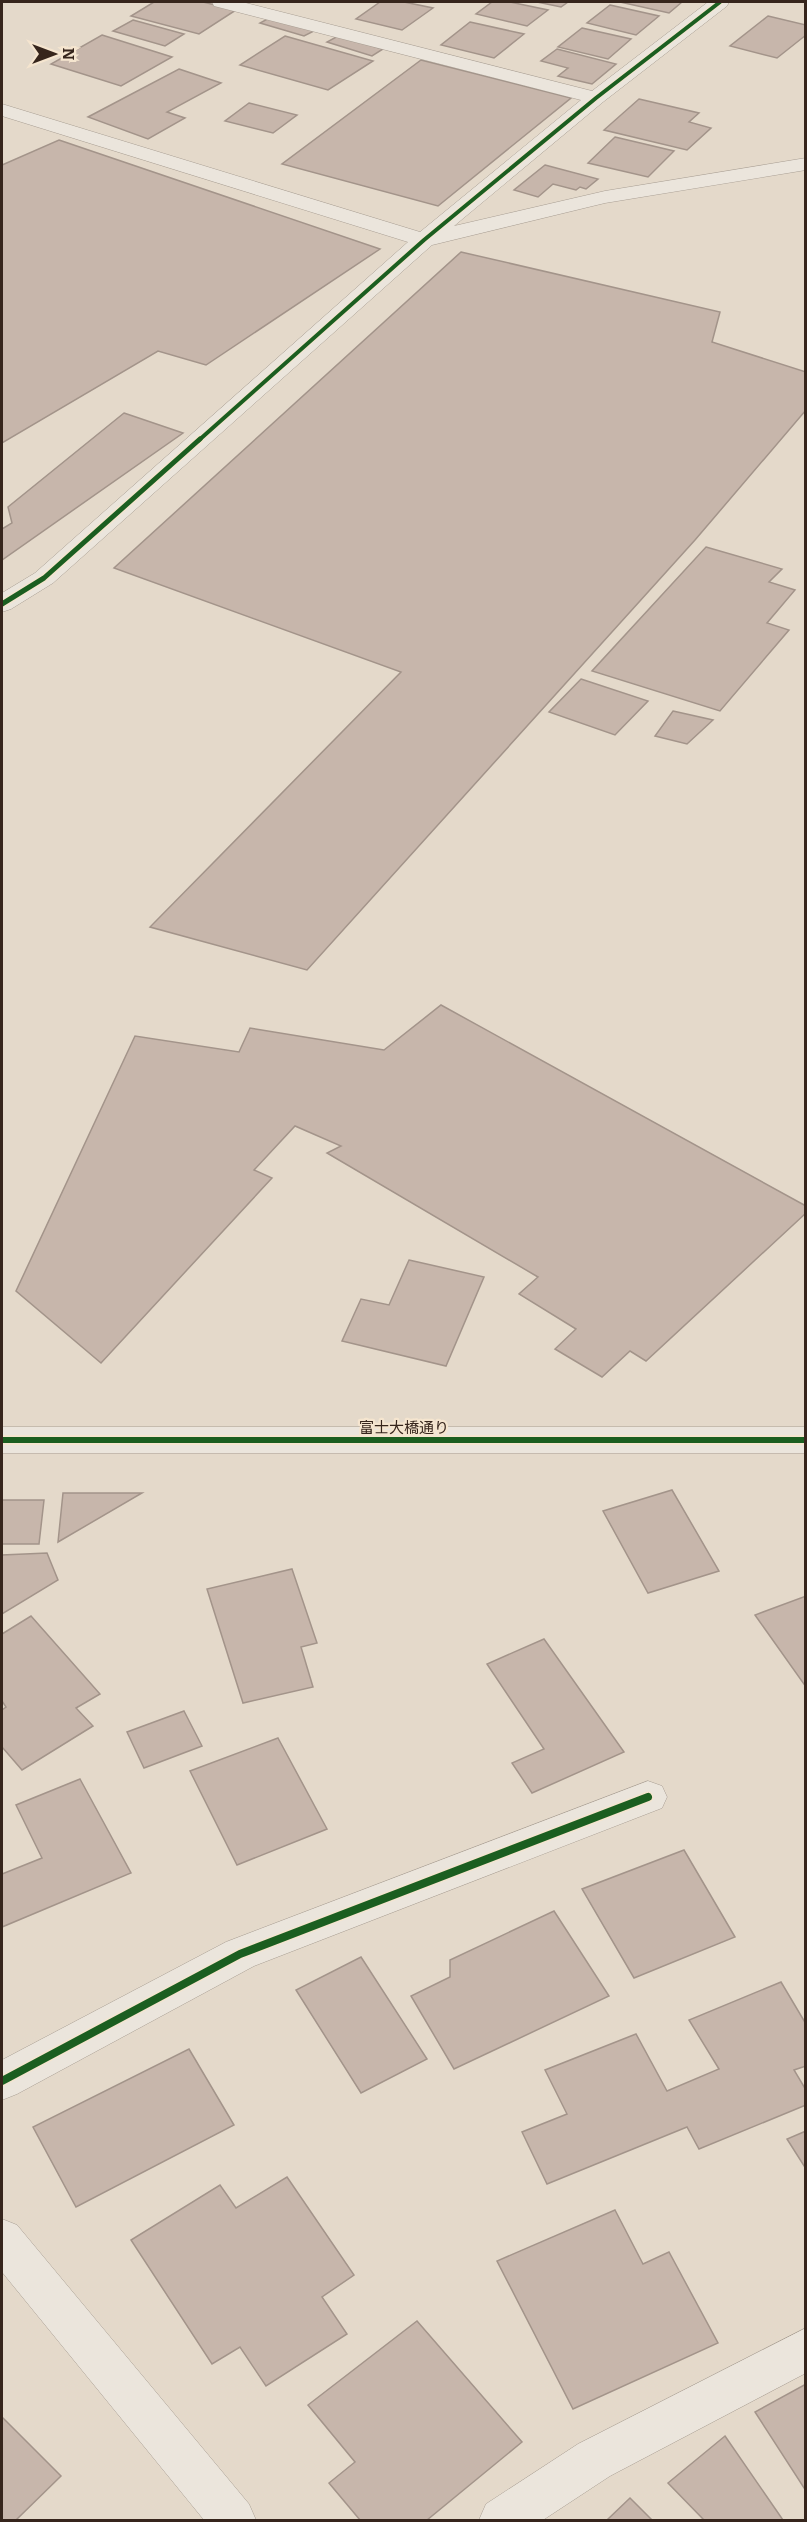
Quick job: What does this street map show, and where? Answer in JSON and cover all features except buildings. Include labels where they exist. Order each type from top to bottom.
[{"type":"street","points":[[221,2],[596,98]]},
{"type":"street","points":[[2,604],[45,578],[424,240],[596,98],[720,2]]},
{"type":"street","points":[[2,110],[424,240],[605,197],[806,164]]},
{"type":"street","name":"富士大橋通り","points":[[2,1440],[806,1440]]},
{"type":"street","points":[[2,2081],[240,1954],[648,1797]]},
{"type":"street","points":[[2,2239],[233,2520]]},
{"type":"street","points":[[502,2520],[594,2460],[806,2349]]},
{"type":"cycle path","points":[[2,604],[44,578],[424,240],[596,98],[720,2]]},
{"type":"cycle path","points":[[2,1440],[806,1440]]},
{"type":"cycle path","points":[[2,2081],[240,1954],[648,1797]]}]
